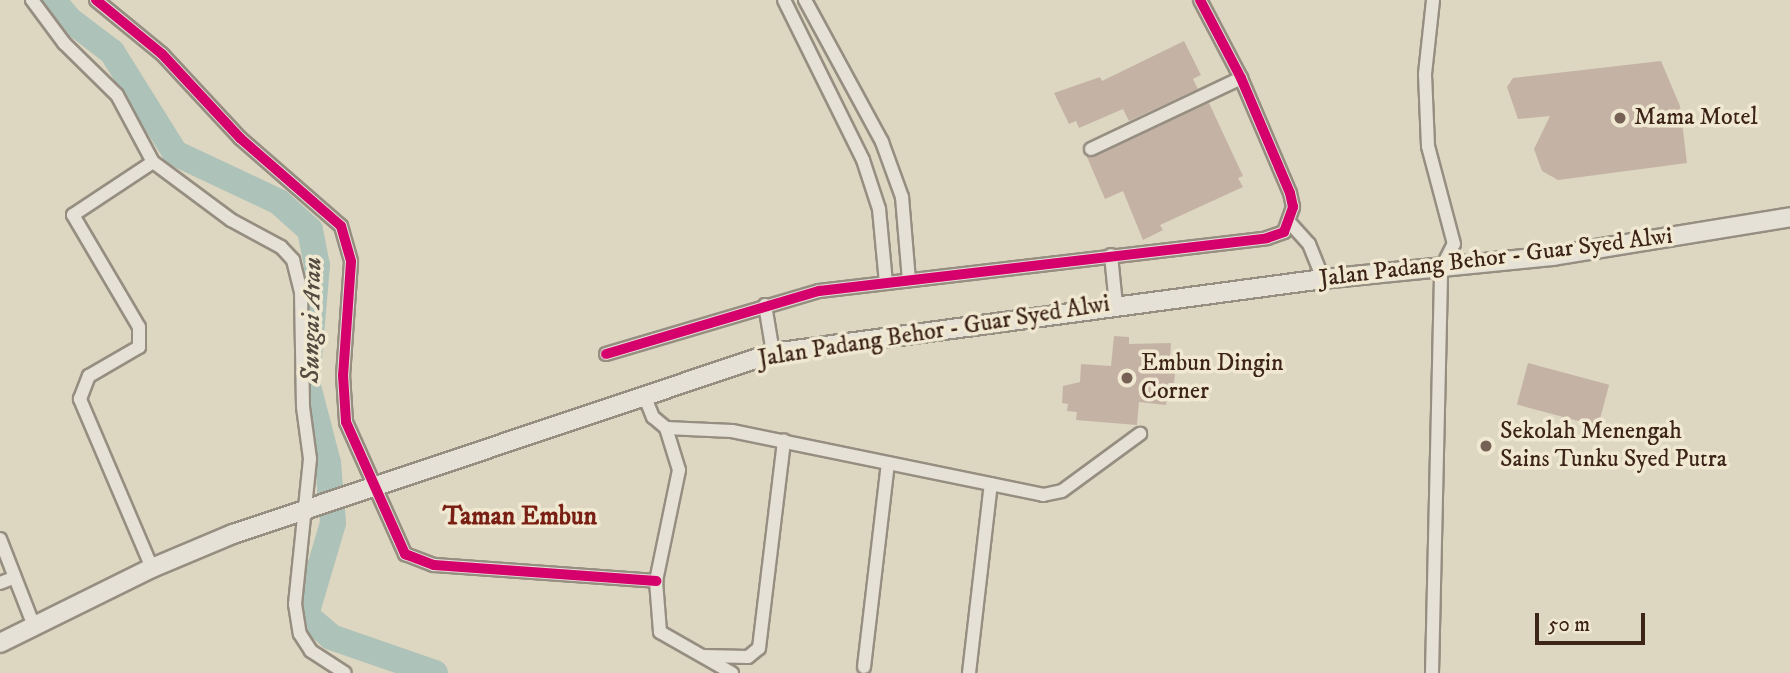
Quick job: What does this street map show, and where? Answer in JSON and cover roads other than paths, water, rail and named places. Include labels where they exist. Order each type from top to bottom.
[{"type":"main road","name":"Jalan Padang Behor - Guar Syed Alwi","points":[[0,643],[152,568],[307,510],[773,354],[1116,305],[1323,279],[1553,256],[1790,217]]},
{"type":"street","points":[[32,0],[64,43],[117,95],[153,162],[231,220],[281,247],[293,260],[301,292],[303,407],[310,459],[307,510],[295,604],[300,634],[322,662],[345,673]]},
{"type":"street","points":[[96,0],[162,54],[232,130],[341,226],[351,262],[343,375],[346,422],[372,488],[400,547],[414,560],[434,565],[656,581]]},
{"type":"street","points":[[784,0],[863,160],[879,209],[886,283]]},
{"type":"street","points":[[805,0],[882,142],[902,197],[909,280]]},
{"type":"street","points":[[606,354],[765,304],[819,291],[1267,238],[1284,232],[1290,223],[1290,193],[1241,78],[1200,0]]},
{"type":"street","points":[[1432,673],[1441,269],[1454,244],[1428,146],[1425,74],[1433,0]]},
{"type":"street","points":[[1091,149],[1241,78]]},
{"type":"street","points":[[152,568],[80,399],[89,376],[139,347],[139,327],[73,215],[153,162]]},
{"type":"street","points":[[1290,223],[1309,244],[1323,279]]},
{"type":"street","points":[[1111,255],[1116,305]]},
{"type":"street","points":[[765,304],[773,354]]},
{"type":"street","points":[[644,395],[653,417],[666,428],[679,470],[656,581],[660,632],[732,673]]},
{"type":"street","points":[[666,428],[732,431],[1043,495],[1062,491],[1140,434]]},
{"type":"street","points":[[703,656],[748,657],[760,648],[784,441]]},
{"type":"street","points":[[864,667],[888,463]]},
{"type":"street","points":[[969,673],[991,484]]},
{"type":"street","points":[[0,539],[34,626]]},
{"type":"street","points":[[0,583],[13,578]]},
{"type":"waterway","name":"Sungai Arau","points":[[53,0],[70,20],[112,52],[175,153],[279,202],[310,230],[317,265],[307,382],[328,463],[333,523],[306,615],[331,637],[435,673]]},
{"type":"place","name":"Mama Motel","points":[[1620,118]]},
{"type":"place","name":"Embun Dingin Corner","points":[[1127,378]]},
{"type":"place","name":"Sekolah Menengah Sains Tunku Syed Putra","points":[[1486,446]]},
{"type":"district","name":"Taman Embun","points":[[520,517]]}]
